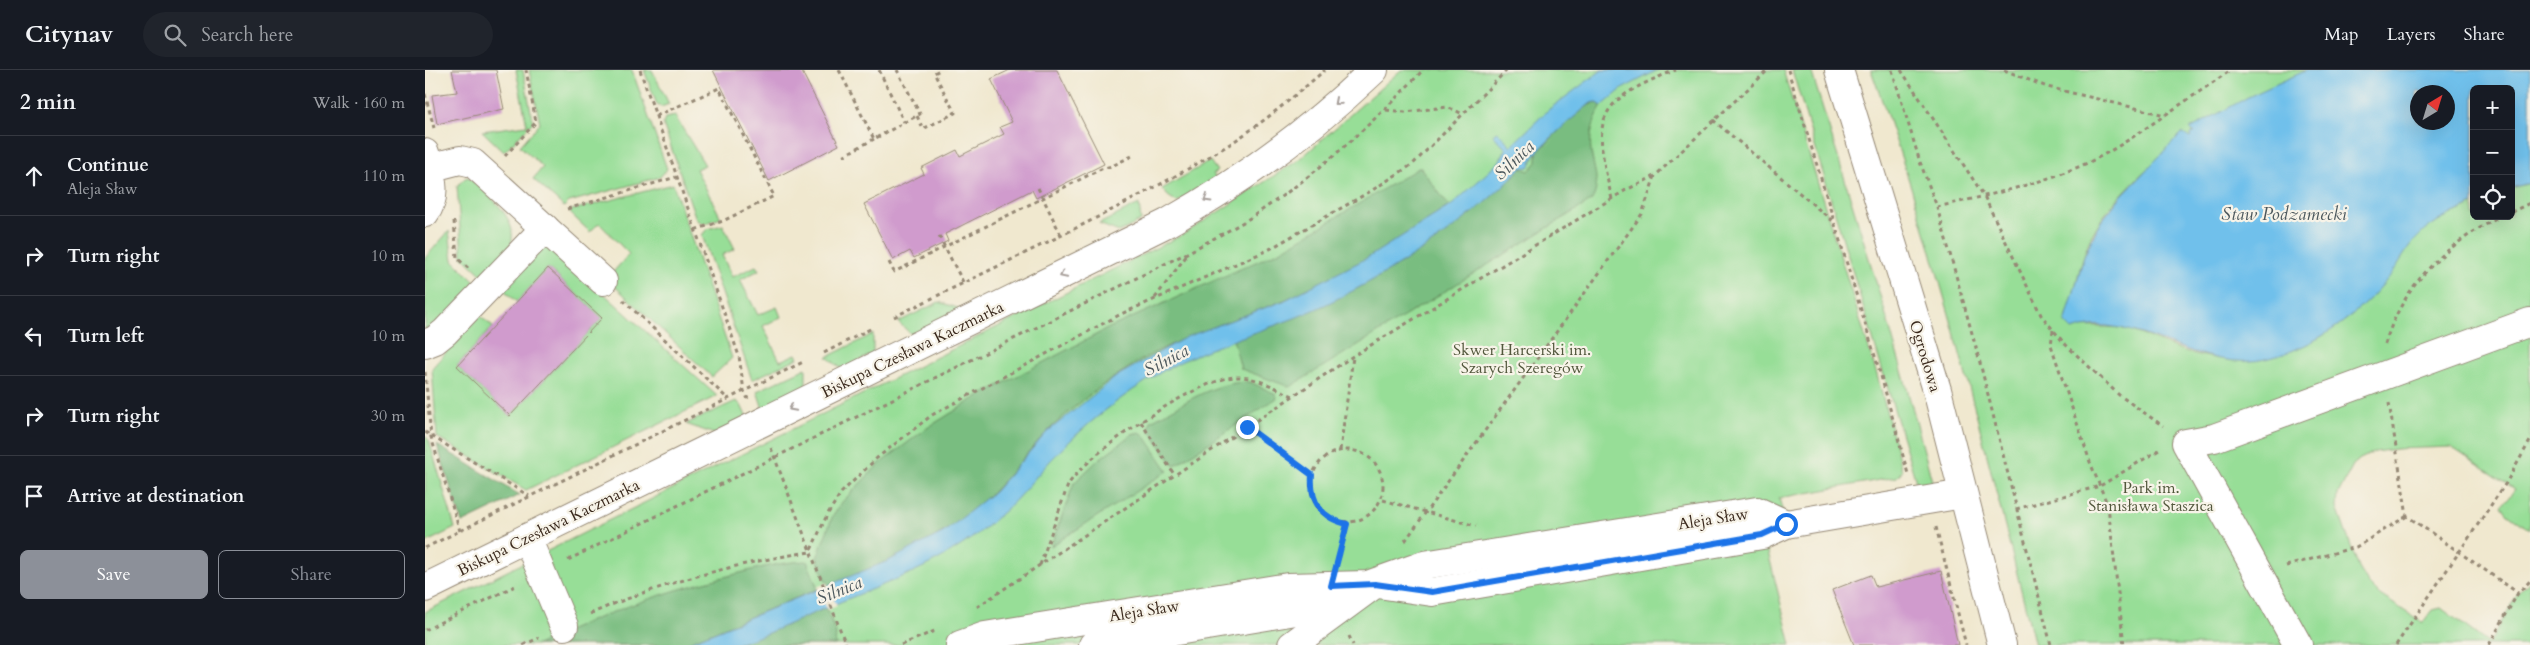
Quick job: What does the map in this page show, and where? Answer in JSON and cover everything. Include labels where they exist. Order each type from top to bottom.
[{"type":"street","name":"Biskupa Czesława Kaczmarka","points":[[425,588],[1167,223],[1208,199],[1263,162],[1309,127],[1374,70]]},
{"type":"street","name":"Ogrodowa","points":[[1839,70],[1937,390],[2002,645]]},
{"type":"street","points":[[425,213],[432,198],[427,161],[464,160],[473,163],[603,281]]},
{"type":"street","points":[[425,344],[435,340],[445,332],[546,229]]},
{"type":"street","points":[[2298,645],[2186,443],[2214,438],[2530,322]]},
{"type":"street","name":"Aleja Sław","points":[[949,637],[979,637],[1288,587],[1375,584],[1432,592],[1762,535],[1786,524],[1919,503],[1963,494]]},
{"type":"street","points":[[527,538],[564,626]]},
{"type":"street","points":[[1293,645],[1375,584]]},
{"type":"street","name":"Aleja Sław","points":[[1093,645],[1295,611],[1331,586]]},
{"type":"street","points":[[1295,611],[1326,619]]},
{"type":"path","points":[[488,175],[536,122],[526,70]]},
{"type":"path","points":[[640,70],[739,356],[744,391]]},
{"type":"path","points":[[839,70],[874,139]]},
{"type":"path","points":[[879,70],[905,122]]},
{"type":"path","points":[[843,156],[920,114],[897,70]]},
{"type":"path","points":[[917,116],[923,130],[955,113],[934,73],[940,70]]},
{"type":"path","points":[[425,630],[1189,252],[1264,209],[1355,139],[1386,110],[1423,70]]},
{"type":"path","points":[[810,552],[827,514],[841,493],[856,476],[900,439],[933,415],[1121,314],[1268,250],[1371,191],[1413,164],[1507,70]]},
{"type":"path","points":[[1612,199],[1601,147],[1600,134],[1605,114],[1611,106],[1636,88],[1675,70]]},
{"type":"path","points":[[970,611],[1039,567],[1353,356],[1612,199],[1655,176],[1768,70]]},
{"type":"path","points":[[1788,70],[1835,223],[1913,494],[1933,518],[1966,645]]},
{"type":"path","points":[[1892,70],[1920,162],[1937,207],[1978,355],[2051,645]]},
{"type":"path","points":[[1901,70],[1984,196],[2041,315],[2064,343],[2119,395],[2186,443]]},
{"type":"path","points":[[2004,70],[2047,87],[2165,115]]},
{"type":"path","points":[[1937,207],[1984,196],[2073,169],[2122,145],[2231,70]]},
{"type":"path","points":[[894,317],[1137,198],[1218,151],[1287,102],[1323,71]]},
{"type":"path","points":[[656,116],[719,88],[774,196],[723,221],[695,230]]},
{"type":"path","points":[[1386,110],[1411,112],[1440,107],[1454,109],[1463,114]]},
{"type":"path","points":[[1713,120],[1835,223]]},
{"type":"path","points":[[889,262],[894,272],[1133,155]]},
{"type":"path","points":[[1404,542],[1642,214],[1655,176]]},
{"type":"path","points":[[546,229],[569,207],[606,194],[676,177]]},
{"type":"path","points":[[1038,188],[1061,235]]},
{"type":"path","points":[[2515,210],[2530,204]]},
{"type":"path","points":[[939,236],[963,282]]},
{"type":"path","points":[[1153,300],[1189,252]]},
{"type":"path","points":[[603,281],[728,398]]},
{"type":"path","points":[[824,353],[872,328]]},
{"type":"path","points":[[2053,330],[2051,345],[2108,506],[2124,645]]},
{"type":"path","points":[[1340,450],[1353,356]]},
{"type":"path","points":[[425,548],[803,362]]},
{"type":"path","points":[[425,367],[431,437],[460,531]]},
{"type":"path","points":[[1039,567],[1068,485],[1074,476],[1112,443],[1141,422],[1186,396],[1227,378],[1245,377],[1257,379],[1293,396]]},
{"type":"path","points":[[1141,422],[1175,476]]},
{"type":"path","points":[[1247,427],[1312,475]]},
{"type":"path","points":[[425,432],[530,496]]},
{"type":"path","points":[[768,441],[847,645]]},
{"type":"path","points":[[2396,645],[2506,483],[2530,441]]},
{"type":"path","points":[[2016,509],[2100,486],[2159,450],[2186,443]]},
{"type":"path","points":[[1340,450],[1353,450],[1365,454],[1375,462],[1381,473],[1384,485],[1383,500],[1370,515],[1347,524],[1328,517],[1320,510],[1311,490],[1312,475],[1322,460],[1340,450]]},
{"type":"path","points":[[2285,567],[2355,547],[2407,516],[2518,593]]},
{"type":"path","points":[[1331,586],[1347,524]]},
{"type":"path","points":[[523,645],[647,592],[776,557],[810,552]]},
{"type":"path","points":[[2489,645],[2518,593],[2530,580]]},
{"type":"path","points":[[901,645],[949,637]]},
{"type":"green space","points":[[516,70],[523,70],[533,122],[504,152],[482,131],[527,125]]},
{"type":"green space","points":[[529,70],[632,70],[667,169],[660,177],[569,202],[564,207],[533,179],[543,167],[520,146],[540,123]]},
{"type":"green space","points":[[644,70],[652,70],[669,104],[661,107],[657,105]]},
{"type":"green space","name":"Skwer Harcerski im. Szarych Szeregów","points":[[1401,70],[1783,70],[1877,375],[1902,471],[1897,477],[1779,498],[1790,539],[1766,544],[1791,645],[425,645],[425,612],[1184,234],[1300,159]]},
{"type":"green space","points":[[1792,70],[1811,70],[1891,331],[1934,489],[1919,492]]},
{"type":"green space","name":"Park im. Stanisława Staszica","points":[[1871,70],[2307,70],[2189,138],[2182,135],[2133,182],[2110,208],[2092,235],[2080,267],[2065,323],[2080,326],[2121,328],[2185,351],[2204,356],[2229,359],[2253,359],[2276,355],[2318,338],[2337,326],[2374,294],[2406,250],[2430,226],[2470,206],[2470,220],[2515,220],[2515,187],[2530,183],[2530,530],[2507,513],[2502,506],[2515,489],[2451,447],[2396,449],[2375,452],[2360,459],[2353,465],[2338,494],[2337,508],[2359,568],[2368,583],[2380,595],[2423,623],[2433,610],[2441,608],[2489,644],[2518,593],[2530,581],[2530,645],[2035,645],[1980,428],[1919,212]]},
{"type":"green space","points":[[1596,102],[1602,106],[1594,122],[1591,134],[1591,151],[1596,176],[1596,189],[1591,201],[1290,387],[1241,369],[1233,339],[1320,306],[1375,279],[1401,263],[1427,246],[1479,206],[1521,168],[1529,171],[1537,162],[1537,153],[1557,132],[1572,117]]},
{"type":"green space","points":[[675,116],[705,165],[696,169],[721,218],[703,224],[696,219],[663,124],[665,118]]},
{"type":"green space","points":[[1210,161],[1217,171],[1213,174],[1219,182],[1177,202],[1162,189]]},
{"type":"green space","points":[[1420,167],[1449,206],[1389,246],[1326,281],[1282,301],[1185,338],[1130,367],[1097,389],[1066,414],[1047,432],[992,493],[956,523],[939,535],[903,554],[828,586],[817,558],[833,515],[843,501],[878,465],[927,428],[977,397],[1109,328],[1280,251]]},
{"type":"green space","points":[[468,177],[501,209],[512,229],[512,240],[506,255],[484,277],[462,256],[457,186]]},
{"type":"green space","points":[[673,184],[732,358],[712,377],[607,279],[629,254],[599,223],[590,232],[570,213],[572,210]]},
{"type":"green space","points":[[1139,204],[1141,221],[1119,232],[1099,224]]},
{"type":"green space","points":[[723,225],[735,249],[722,255],[732,277],[756,266],[759,270],[740,280],[758,315],[777,307],[781,317],[763,326],[780,361],[796,354],[798,358],[752,380],[702,235],[707,229]]},
{"type":"green space","points":[[449,231],[453,260],[477,284],[435,327],[425,329],[425,258]]},
{"type":"green space","points":[[547,242],[717,396],[526,490],[437,437],[432,368],[479,315],[493,327],[457,366],[510,416],[602,318],[548,268],[517,302],[504,290]]},
{"type":"green space","points":[[939,302],[967,311],[912,335],[898,322]]},
{"type":"green space","points":[[873,334],[873,353],[843,370],[827,357]]},
{"type":"green space","points":[[806,368],[806,388],[764,412],[757,391]]},
{"type":"green space","points":[[1250,382],[1276,394],[1277,398],[1174,466],[1149,429],[1151,421],[1186,401],[1211,390],[1224,385]]},
{"type":"green space","points":[[736,401],[741,405],[748,420],[717,435],[686,424]]},
{"type":"green space","points":[[1140,432],[1168,471],[1051,546],[1074,483],[1098,460],[1132,434]]},
{"type":"green space","points":[[425,436],[429,440],[455,528],[425,543]]},
{"type":"green space","points":[[437,445],[520,495],[462,523]]},
{"type":"green space","points":[[807,561],[818,589],[682,645],[537,645],[583,624],[652,598],[765,567]]},
{"type":"green space","points":[[826,608],[836,633],[835,645],[735,645]]},
{"type":"water","name":"Silnica","points":[[1602,70],[1658,70],[1622,89],[1602,106],[1596,102],[1591,103],[1549,140],[1536,154],[1529,167],[1521,168],[1500,189],[1451,230],[1397,266],[1314,310],[1200,353],[1163,371],[1133,390],[1104,411],[1077,435],[1051,460],[1008,508],[961,546],[900,578],[761,636],[736,644],[682,645],[890,560],[944,532],[994,492],[1047,432],[1117,376],[1186,337],[1283,301],[1367,258],[1453,204],[1499,162],[1506,149],[1493,135],[1497,131],[1511,146],[1548,110]]},
{"type":"water","name":"Staw Podzamecki","points":[[2307,70],[2530,70],[2530,183],[2515,187],[2515,85],[2470,85],[2470,206],[2445,217],[2415,240],[2378,290],[2336,327],[2321,337],[2287,353],[2270,358],[2244,361],[2218,359],[2119,328],[2095,326],[2072,330],[2065,323],[2084,256],[2099,224],[2122,195],[2182,133],[2190,138],[2192,133],[2195,133],[2190,129],[2248,97]]},
{"type":"pier","points":[[827,583],[837,606],[827,610],[817,587]]},
{"type":"building","points":[[452,70],[496,70],[504,109],[437,124],[432,95],[457,92]]},
{"type":"building","points":[[713,70],[801,70],[839,145],[769,181]]},
{"type":"building","points":[[1010,70],[1057,70],[1104,164],[1036,198],[1032,190],[945,234],[948,241],[914,258],[910,251],[893,260],[864,204],[924,174],[921,168],[957,150],[960,156],[1004,134],[1000,127],[1012,122],[991,79]]},
{"type":"building","points":[[548,268],[602,318],[510,416],[457,366]]},
{"type":"building","points":[[1941,571],[1958,645],[1854,645],[1832,590],[1871,575],[1876,587]]},
{"type":"route","points":[[1247,427],[1312,475],[1311,490],[1320,510],[1328,517],[1347,524],[1331,586],[1375,584],[1432,592],[1762,535],[1786,524]]}]
